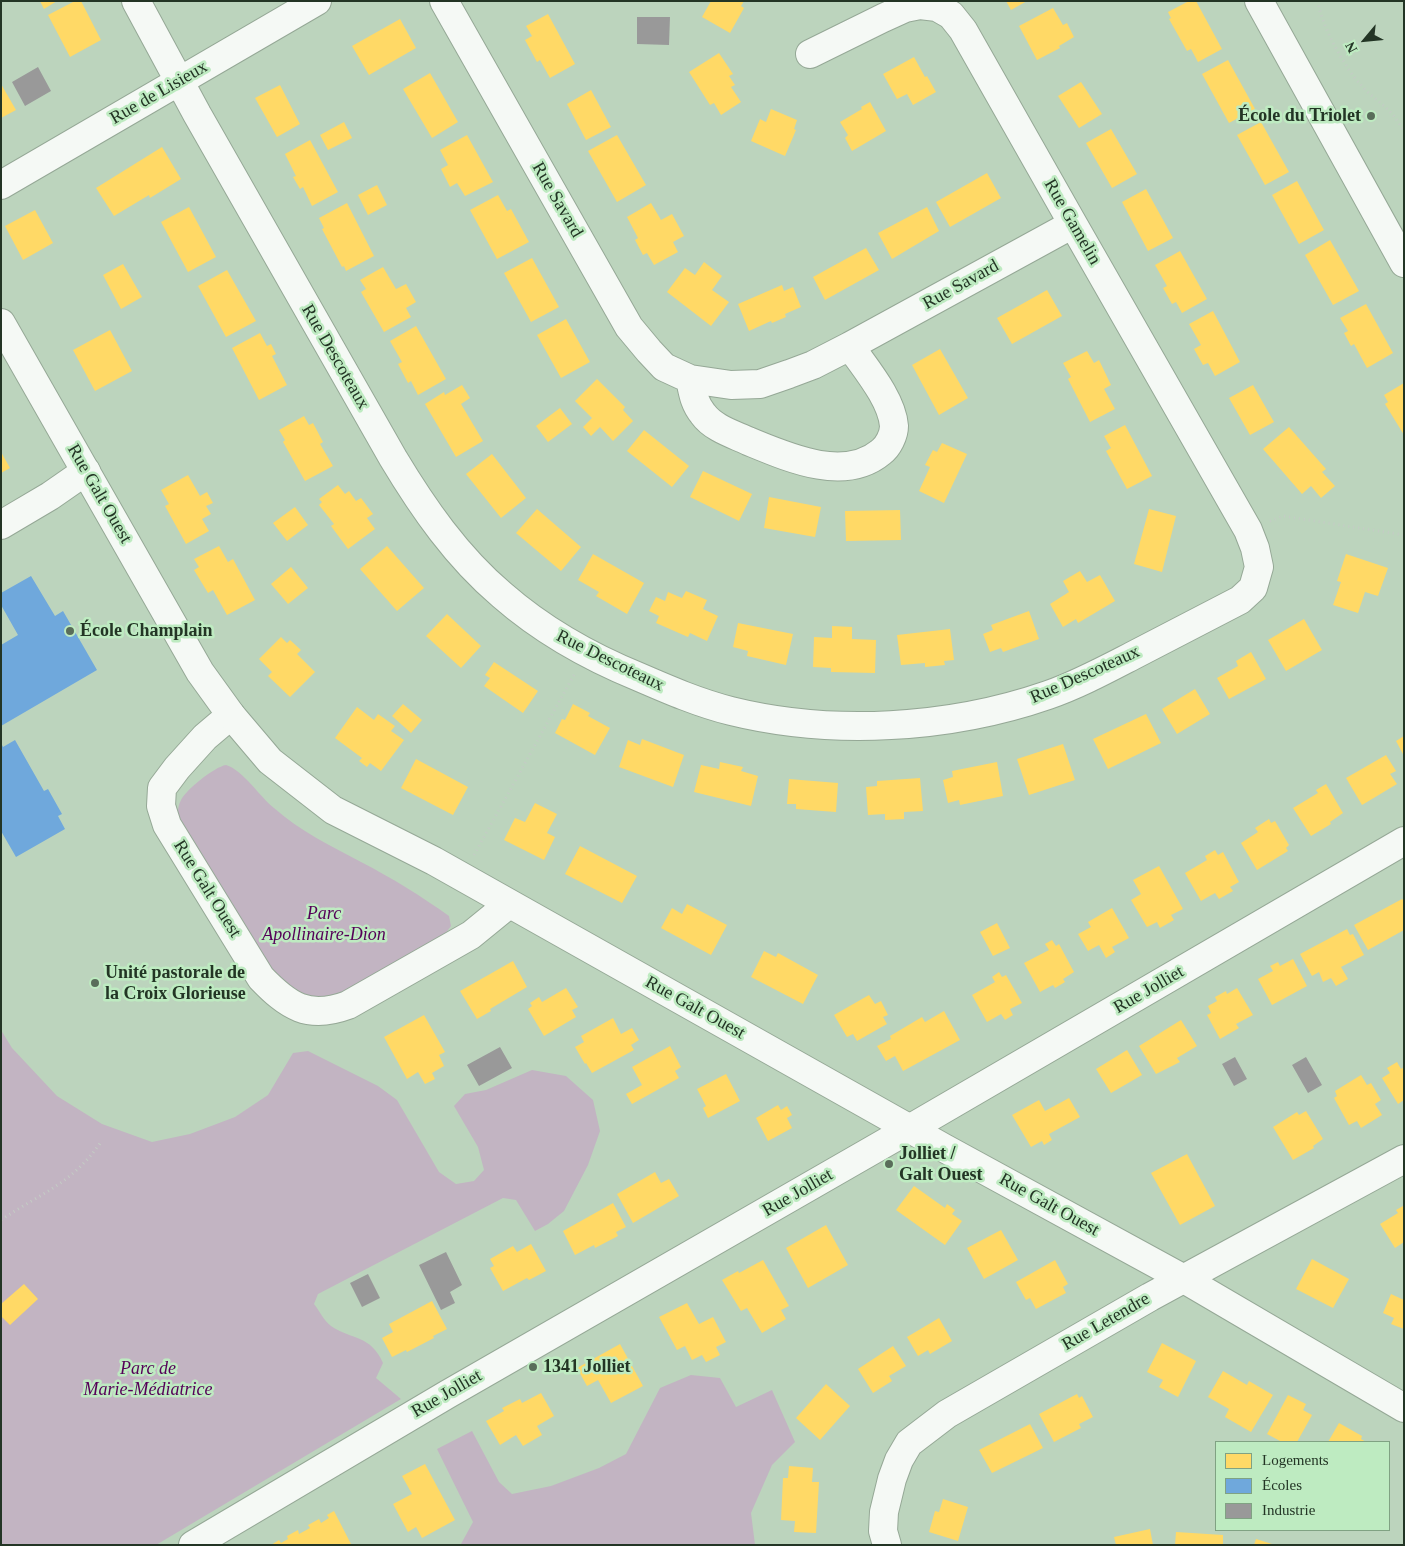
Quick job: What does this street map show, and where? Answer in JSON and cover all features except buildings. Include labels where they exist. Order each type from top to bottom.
[{"type":"street","name":"Rue Descoteaux","points":[[136,1],[378,433],[419,501],[457,550],[502,595],[548,630],[586,653],[620,670],[680,694],[731,711],[792,721],[851,727],[914,724],[982,714],[1049,695],[1098,673],[1240,600],[1253,588],[1258,567]]},
{"type":"street","name":"Rue de Lisieux","points":[[1,185],[317,1]]},
{"type":"street","name":"Rue Savard","points":[[444,1],[629,327],[648,352],[664,367],[690,380],[731,385],[760,384],[813,365],[1073,224]]},
{"type":"street","points":[[1259,1],[1404,263]]},
{"type":"street","name":"Rue Gamelin","points":[[810,54],[905,8],[920,5],[937,8],[951,15],[963,30],[1248,530],[1256,548],[1258,567]]},
{"type":"street","name":"Rue Galt Ouest","points":[[1,323],[200,672],[230,714],[270,761],[333,810],[434,861],[944,1148],[1184,1279],[1404,1408]]},
{"type":"street","points":[[690,380],[694,403],[704,417],[723,431],[785,456],[813,464],[835,466],[857,464],[874,458],[887,448],[894,428],[891,412],[882,394],[850,346]]},
{"type":"street","points":[[1,525],[50,496],[86,470]]},
{"type":"street","name":"Rue Galt Ouest","points":[[230,714],[205,737],[177,768],[162,788],[161,806],[167,825],[261,978],[278,996],[292,1006],[316,1011],[333,1011],[348,1005],[471,935],[509,904]]},
{"type":"street","name":"Rue Jolliet","points":[[193,1545],[448,1394],[911,1128],[1404,841]]},
{"type":"street","name":"Rue Letendre","points":[[887,1545],[883,1531],[884,1512],[898,1460],[909,1443],[946,1414],[1150,1297],[1404,1159]]},
{"type":"path","points":[[1318,1],[1321,16],[1350,71],[1360,85],[1390,110],[1404,133]]},
{"type":"path","points":[[1248,530],[1283,516],[1404,536]]},
{"type":"path","points":[[471,860],[586,653]]},
{"type":"path","points":[[1,1220],[68,1178],[88,1159],[101,1142]]},
{"type":"green space","name":"Parc Apollinaire-Dion","points":[[226,765],[239,772],[269,803],[294,824],[417,894],[449,916],[451,926],[442,938],[345,996],[319,1002],[284,991],[177,817],[180,802],[188,791],[208,774]]},
{"type":"green space","name":"Parc de Marie-Médiatrice","points":[[1,1030],[12,1048],[57,1096],[102,1124],[152,1142],[190,1134],[235,1117],[268,1095],[293,1053],[308,1051],[378,1086],[397,1100],[439,1172],[456,1184],[474,1181],[484,1170],[478,1147],[454,1106],[465,1094],[486,1090],[532,1070],[566,1076],[593,1100],[600,1131],[588,1165],[564,1211],[548,1224],[535,1231],[516,1200],[503,1198],[318,1294],[314,1304],[326,1321],[331,1326],[373,1347],[383,1363],[376,1378],[401,1399],[156,1545],[1,1545]]},
{"type":"green space","points":[[691,1375],[720,1378],[736,1407],[772,1390],[795,1442],[772,1465],[751,1513],[755,1545],[458,1545],[461,1544],[473,1522],[437,1449],[472,1431],[499,1482],[512,1494],[551,1486],[599,1468],[626,1454],[660,1388]]},
{"type":"place","name":"École du Triolet","points":[[1371,116]]},
{"type":"place","name":"École Champlain","points":[[70,631]]},
{"type":"place","name":"Unité pastorale de la Croix Glorieuse","points":[[95,983]]},
{"type":"place","name":"Jolliet / Galt Ouest","points":[[889,1164]]},
{"type":"place","name":"1341 Jolliet","points":[[533,1367]]}]
